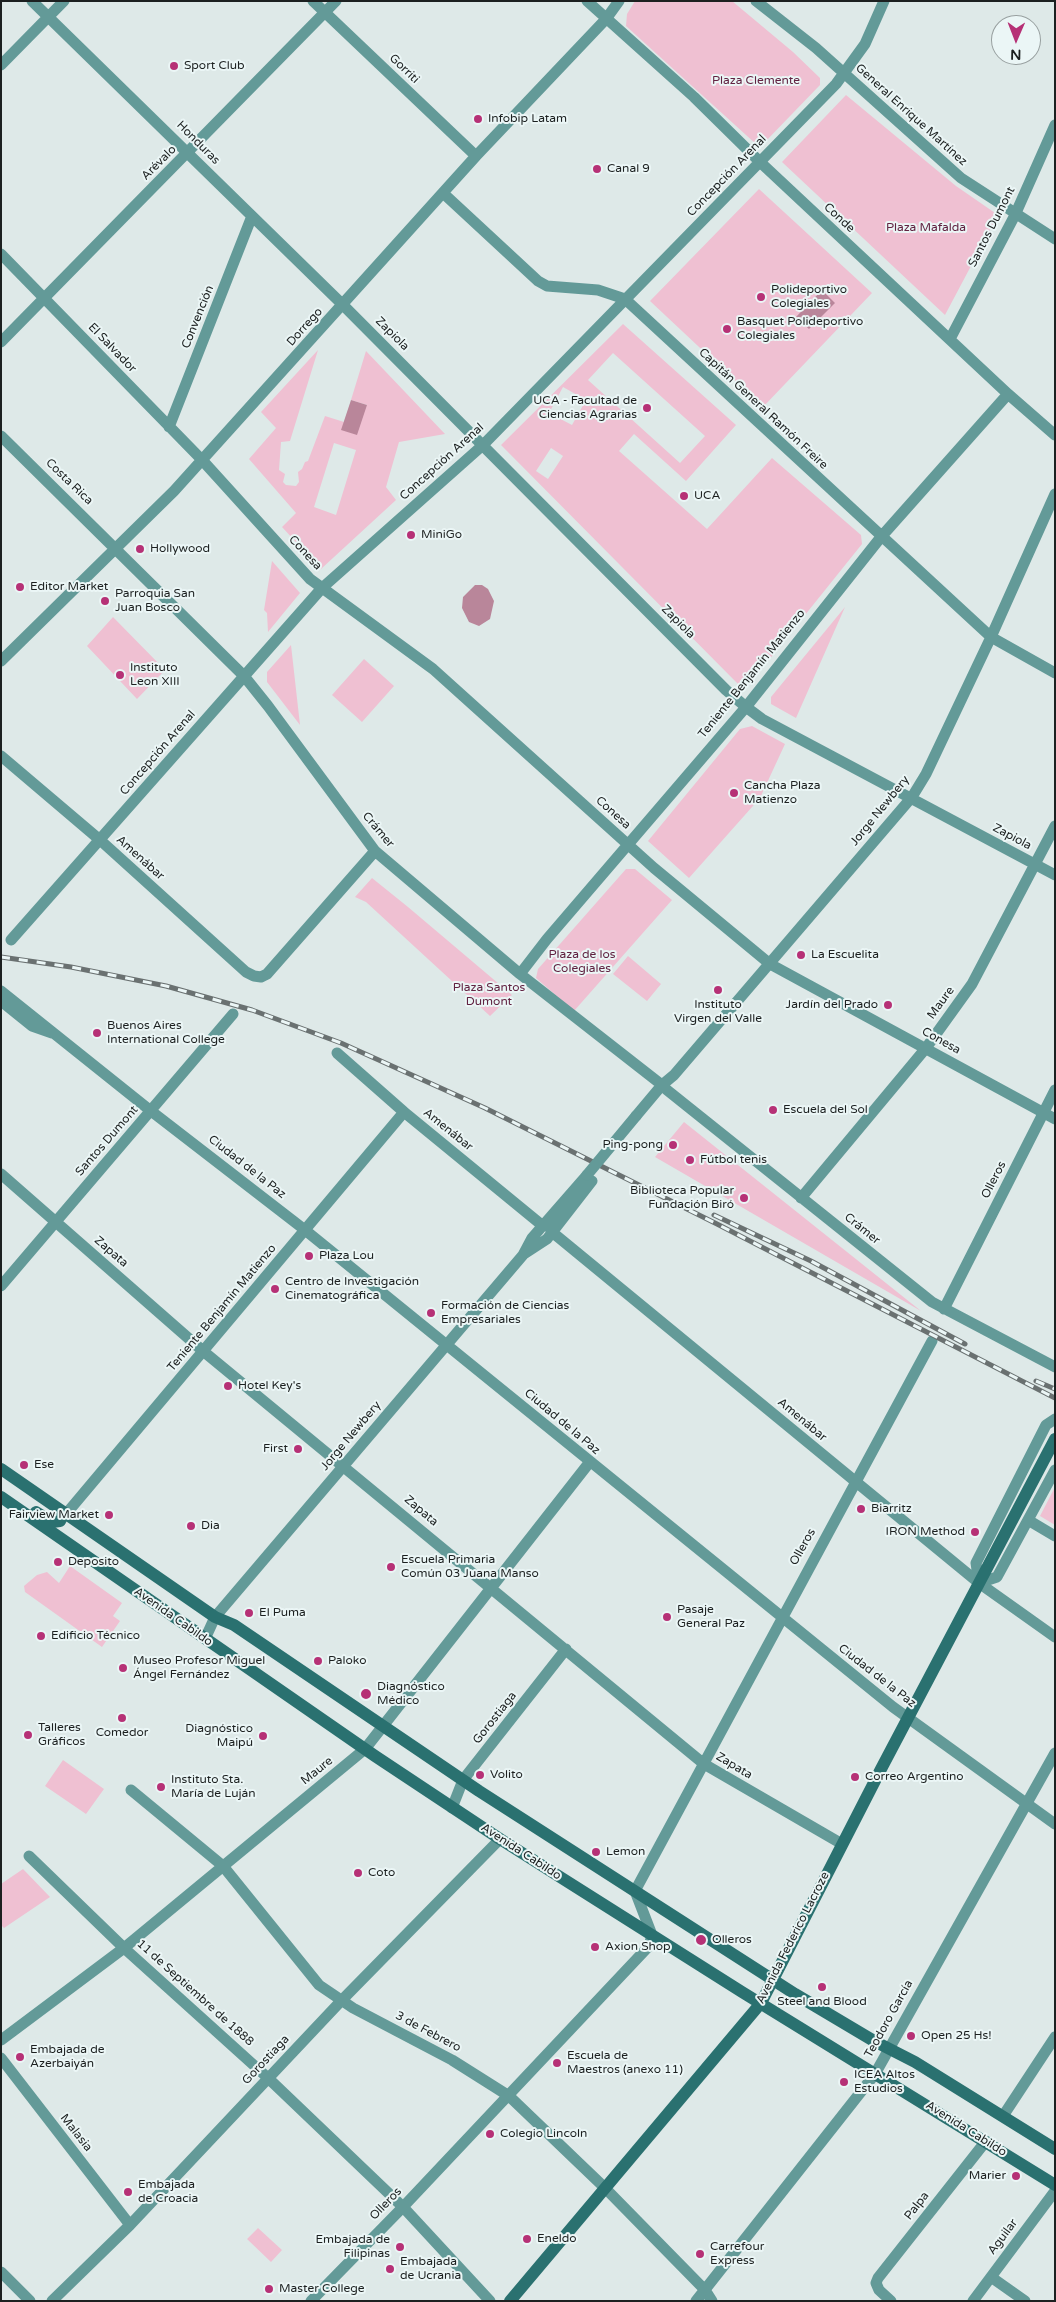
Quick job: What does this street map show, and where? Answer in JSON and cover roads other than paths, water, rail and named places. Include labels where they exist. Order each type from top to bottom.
[{"type":"main road","name":"Avenida Federico Lacroze","points":[[510,2301],[761,2004],[842,1844],[1055,1439]]},
{"type":"main road","name":"Avenida Cabildo","points":[[1,1469],[63,1516],[215,1617],[234,1625],[463,1780],[635,1891],[774,1980],[1055,2149]]},
{"type":"main road","points":[[1,1488],[52,1522],[63,1516]]},
{"type":"main road","name":"Avenida Cabildo","points":[[1,1497],[452,1808],[761,2004],[1055,2184]]},
{"type":"street","name":"Honduras","points":[[32,1],[343,305]]},
{"type":"street","points":[[1,65],[64,1]]},
{"type":"street","name":"Gorriti","points":[[313,1],[476,156]]},
{"type":"street","name":"Arévalo","points":[[1,342],[189,153],[336,1]]},
{"type":"street","name":"Conde","points":[[587,1],[694,97],[760,162],[1008,394],[1055,435]]},
{"type":"street","name":"Dorrego","points":[[1,662],[117,549],[203,461],[476,156],[606,19],[619,1]]},
{"type":"street","name":"General Enrique Martínez","points":[[756,1],[816,48],[961,178],[1015,215],[1055,239]]},
{"type":"street","name":"Concepción Arenal","points":[[11,940],[322,588],[483,445],[844,74],[865,44],[884,1]]},
{"type":"street","name":"Santos Dumont","points":[[950,339],[1015,215],[1055,125]]},
{"type":"street","name":"Capitán General Ramón Freire","points":[[444,193],[547,286],[598,290],[625,299],[991,638],[1055,673]]},
{"type":"street","name":"Convención","points":[[169,427],[252,216]]},
{"type":"street","name":"El Salvador","points":[[1,254],[203,461]]},
{"type":"street","name":"Zapiola","points":[[343,305],[716,680],[762,719],[912,797],[1055,875]]},
{"type":"street","name":"Teniente Benjamín Matienzo","points":[[520,974],[547,939],[746,706],[882,537],[1008,394]]},
{"type":"street","name":"Costa Rica","points":[[1,436],[117,549]]},
{"type":"street","name":"Conesa","points":[[203,461],[310,579],[433,669],[629,845],[770,964],[1055,1118]]},
{"type":"street","name":"Jorge Newbery","points":[[589,1178],[912,797],[926,774],[991,638],[1055,494]]},
{"type":"street","name":"Crámer","points":[[117,549],[244,676],[374,851],[520,974],[932,1302],[1055,1368]]},
{"type":"street","name":"Amenábar","points":[[1,756],[100,840],[246,972],[261,977],[272,969],[374,851]]},
{"type":"street","name":"Maure","points":[[801,1198],[926,1048],[972,984],[1055,826]]},
{"type":"street","name":"Ciudad de la Paz","points":[[1,991],[446,1343],[589,1463],[909,1719],[1055,1824]]},
{"type":"street","name":"Ciudad de la Paz","points":[[1,1002],[32,1026],[57,1034]]},
{"type":"street","name":"Santos Dumont","points":[[1,1286],[233,1014]]},
{"type":"street","name":"Amenábar","points":[[337,1053],[404,1112],[854,1482],[979,1583],[1055,1637]]},
{"type":"street","name":"Olleros","points":[[944,1309],[1055,1090]]},
{"type":"street","name":"Teniente Benjamín Matienzo","points":[[63,1516],[404,1112]]},
{"type":"street","name":"Zapata","points":[[1,1174],[203,1351],[704,1764],[842,1844]]},
{"type":"street","points":[[547,1229],[589,1178]]},
{"type":"street","points":[[547,1229],[555,1214],[589,1178]]},
{"type":"street","name":"Jorge Newbery","points":[[205,1639],[215,1617],[446,1343],[523,1255],[532,1238],[547,1229]]},
{"type":"street","name":"Olleros","points":[[635,1891],[781,1617],[932,1341]]},
{"type":"street","points":[[1055,1419],[1046,1425],[976,1562],[979,1583],[997,1577],[1055,1470]]},
{"type":"street","name":"Maure","points":[[1,2040],[124,1948],[366,1749],[589,1463]]},
{"type":"street","points":[[1028,1520],[1055,1536]]},
{"type":"street","name":"Gorostiaga","points":[[452,1808],[463,1780],[566,1649]]},
{"type":"street","name":"Teodoro García","points":[[696,2301],[874,2074],[1055,1754]]},
{"type":"street","name":"3 de Febrero","points":[[131,1790],[223,1866],[319,1985],[341,2002],[452,2060],[509,2096],[605,2188],[704,2290],[712,2301]]},
{"type":"street","name":"Gorostiaga","points":[[52,2301],[130,2225],[268,2078],[500,1839]]},
{"type":"street","name":"11 de Septiembre de 1888","points":[[29,1856],[124,1948],[268,2078],[403,2207],[490,2301]]},
{"type":"street","points":[[635,1891],[652,1935]]},
{"type":"street","name":"Olleros","points":[[310,2301],[509,2096],[649,1946],[652,1935]]},
{"type":"street","points":[[1003,2116],[1055,2037]]},
{"type":"street","name":"Malasia","points":[[1,2058],[130,2225]]},
{"type":"street","name":"Palpa","points":[[892,2301],[879,2290],[876,2283],[878,2278],[986,2141]]},
{"type":"street","name":"Aguilar","points":[[974,2301],[1055,2191]]},
{"type":"street","points":[[1,2272],[30,2301]]},
{"type":"street","points":[[991,2277],[1025,2301]]},
{"type":"railway","points":[[1,957],[71,967],[166,986],[252,1010],[341,1043],[485,1108],[717,1224],[1055,1398]]},
{"type":"railway","points":[[714,1215],[811,1261],[965,1344]]},
{"type":"railway","points":[[1036,1381],[1055,1389]]},
{"type":"place","name":"Sport Club","points":[[174,66]]},
{"type":"place","name":"Infobip Latam","points":[[478,119]]},
{"type":"place","name":"Canal 9","points":[[597,169]]},
{"type":"place","name":"Polideportivo Colegiales","points":[[761,297]]},
{"type":"place","name":"Basquet Polideportivo Colegiales","points":[[727,329]]},
{"type":"place","name":"UCA - Facultad de Ciencias Agrarias","points":[[647,408]]},
{"type":"place","name":"UCA","points":[[684,496]]},
{"type":"place","name":"MiniGo","points":[[411,535]]},
{"type":"place","name":"Hollywood","points":[[140,549]]},
{"type":"place","name":"Editor Market","points":[[20,587]]},
{"type":"place","name":"Parroquia San Juan Bosco","points":[[105,601]]},
{"type":"place","name":"Instituto Leon XIII","points":[[120,675]]},
{"type":"place","name":"Cancha Plaza Matienzo","points":[[734,793]]},
{"type":"place","name":"La Escuelita","points":[[801,955]]},
{"type":"place","name":"Instituto Virgen del Valle","points":[[718,990]]},
{"type":"place","name":"Jardín del Prado","points":[[888,1005]]},
{"type":"place","name":"Buenos Aires International College","points":[[97,1033]]},
{"type":"place","name":"Escuela del Sol","points":[[773,1110]]},
{"type":"place","name":"Ping-pong","points":[[673,1145]]},
{"type":"place","name":"Fútbol tenis","points":[[690,1160]]},
{"type":"place","name":"Biblioteca Popular Fundación Biró","points":[[744,1198]]},
{"type":"place","name":"Plaza Lou","points":[[309,1256]]},
{"type":"place","name":"Centro de Investigación Cinematográfica","points":[[275,1289]]},
{"type":"place","name":"Formación de Ciencias Empresariales","points":[[431,1313]]},
{"type":"place","name":"Hotel Key's","points":[[228,1386]]},
{"type":"place","name":"First","points":[[298,1449]]},
{"type":"place","name":"Ese","points":[[24,1465]]},
{"type":"place","name":"Biarritz","points":[[861,1509]]},
{"type":"place","name":"Fairview Market","points":[[109,1515]]},
{"type":"place","name":"Dia","points":[[191,1526]]},
{"type":"place","name":"IRON Method","points":[[975,1532]]},
{"type":"place","name":"Deposito","points":[[58,1562]]},
{"type":"place","name":"Escuela Primaria Común 03 Juana Manso","points":[[391,1567]]},
{"type":"place","name":"El Puma","points":[[249,1613]]},
{"type":"place","name":"Pasaje General Paz","points":[[667,1617]]},
{"type":"place","name":"Edificio Técnico","points":[[41,1636]]},
{"type":"place","name":"Paloko","points":[[318,1661]]},
{"type":"place","name":"Museo Profesor Miguel Ángel Fernández","points":[[123,1668]]},
{"type":"place","name":"Diagnóstico Médico","points":[[366,1694]]},
{"type":"place","name":"Comedor","points":[[122,1718]]},
{"type":"place","name":"Talleres Gráficos","points":[[28,1735]]},
{"type":"place","name":"Diagnóstico Maipú","points":[[263,1736]]},
{"type":"place","name":"Volito","points":[[480,1775]]},
{"type":"place","name":"Correo Argentino","points":[[855,1777]]},
{"type":"place","name":"Instituto Sta. María de Luján","points":[[161,1787]]},
{"type":"place","name":"Lemon","points":[[596,1852]]},
{"type":"place","name":"Coto","points":[[358,1873]]},
{"type":"place","name":"Olleros","points":[[701,1940]]},
{"type":"place","name":"Axion Shop","points":[[595,1947]]},
{"type":"place","name":"Steel and Blood","points":[[822,1987]]},
{"type":"place","name":"Open 25 Hs!","points":[[911,2036]]},
{"type":"place","name":"Embajada de Azerbaiyán","points":[[20,2057]]},
{"type":"place","name":"Escuela de Maestros (anexo 11)","points":[[557,2063]]},
{"type":"place","name":"ICEA Altos Estudios","points":[[844,2082]]},
{"type":"place","name":"Colegio Lincoln","points":[[490,2134]]},
{"type":"place","name":"Marier","points":[[1016,2176]]},
{"type":"place","name":"Embajada de Croacia","points":[[128,2192]]},
{"type":"place","name":"Eneldo","points":[[527,2239]]},
{"type":"place","name":"Embajada de Filipinas","points":[[400,2247]]},
{"type":"place","name":"Carrefour Express","points":[[700,2254]]},
{"type":"place","name":"Embajada de Ucrania","points":[[390,2269]]},
{"type":"place","name":"Master College","points":[[269,2289]]},
{"type":"park label","name":"Plaza Clemente","points":[[756,81]]},
{"type":"park label","name":"Plaza Mafalda","points":[[926,228]]},
{"type":"park label","name":"Plaza de los Colegiales","points":[[582,962]]},
{"type":"park label","name":"Plaza Santos Dumont","points":[[489,995]]}]
